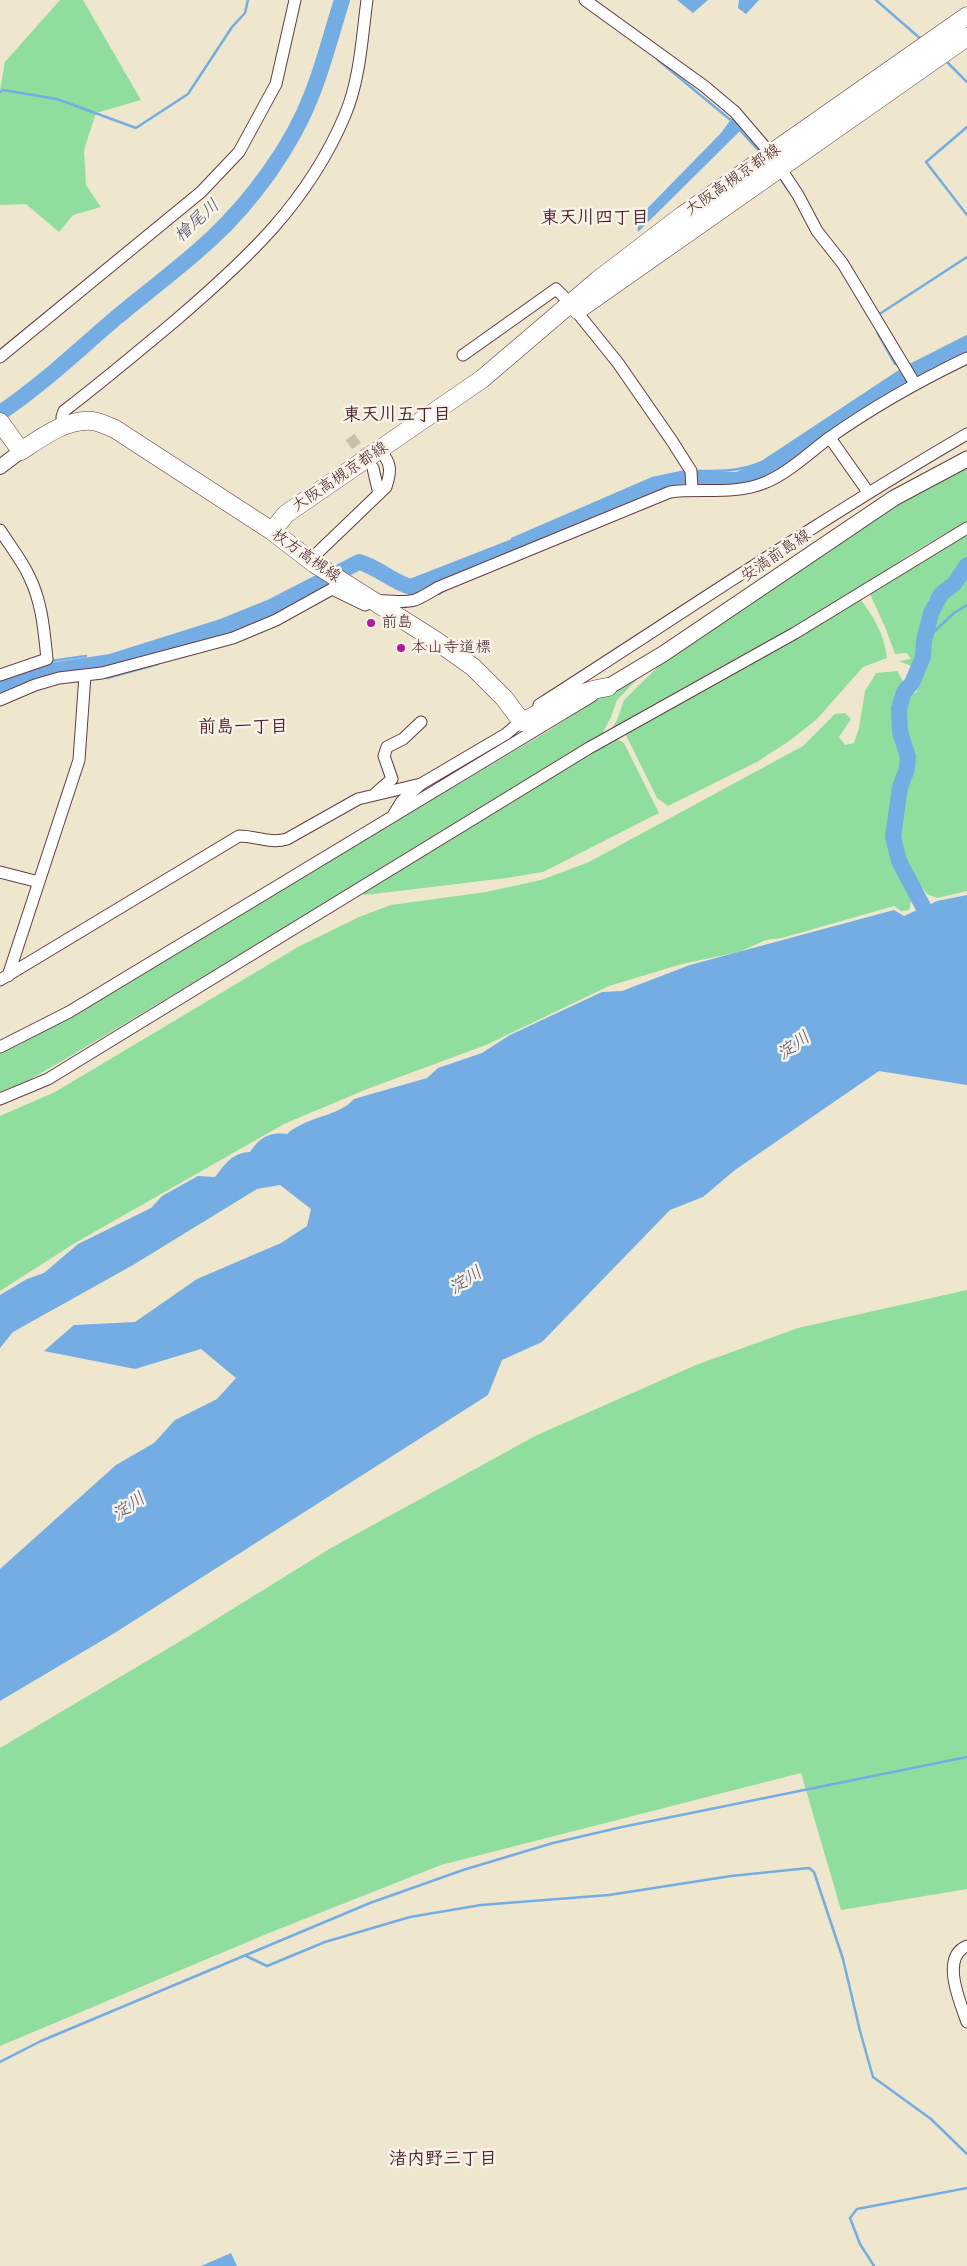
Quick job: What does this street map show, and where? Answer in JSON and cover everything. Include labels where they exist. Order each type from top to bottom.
[{"type":"main road","name":"大阪高槻京都線","points":[[775,161],[967,16]]},
{"type":"main road","name":"大阪高槻京都線","points":[[272,531],[286,514],[482,379],[573,307],[683,215],[775,161],[967,37]]},
{"type":"main road","name":"枚方高槻線","points":[[17,445],[62,427],[93,421],[115,429],[272,531],[313,562],[436,640],[473,667],[504,698],[522,722]]},
{"type":"main road","points":[[0,422],[17,445]]},
{"type":"main road","name":"安満前島線","points":[[608,687],[663,654],[894,498],[967,459]]},
{"type":"main road","points":[[522,722],[572,697],[595,688],[608,687]]},
{"type":"street","points":[[0,357],[201,192],[239,152],[276,84],[295,0]]},
{"type":"street","points":[[62,427],[64,411],[108,378],[257,248],[289,211],[318,171],[346,113],[359,64],[368,0]]},
{"type":"street","points":[[585,0],[704,86],[735,112],[775,161],[817,231],[842,264],[915,384]]},
{"type":"street","points":[[462,355],[556,289],[618,363],[691,471],[692,489]]},
{"type":"street","points":[[0,700],[35,685],[59,678],[102,673],[233,638],[276,620],[326,591],[339,591],[361,605],[373,601],[400,602],[414,600],[440,587],[670,492],[692,489],[738,490],[764,483],[915,384],[967,358]]},
{"type":"street","points":[[391,817],[402,801],[421,784],[522,722],[536,707],[868,492],[967,434]]},
{"type":"street","points":[[830,438],[868,492]]},
{"type":"street","points":[[0,467],[17,445]]},
{"type":"street","points":[[326,591],[326,584],[313,562],[386,487],[391,472],[388,459],[380,451]]},
{"type":"street","points":[[373,468],[379,494]]},
{"type":"street","points":[[0,1099],[48,1079],[589,748],[795,633],[967,528]]},
{"type":"street","points":[[0,530],[30,576],[42,611],[48,658],[0,675]]},
{"type":"street","points":[[28,666],[35,685]]},
{"type":"street","points":[[4,978],[39,882],[79,760],[85,675]]},
{"type":"street","points":[[0,1047],[69,1012],[608,687]]},
{"type":"street","points":[[373,795],[392,779],[384,756],[386,747],[403,739],[421,722]]},
{"type":"street","points":[[4,978],[240,836],[251,836],[277,842],[287,839],[345,804],[373,795],[421,784]]},
{"type":"street","points":[[0,872],[39,882]]},
{"type":"street","points":[[967,1946],[960,1949],[954,1958],[954,1978],[967,2022]]},
{"type":"green space","points":[[60,0],[83,0],[141,100],[96,113],[84,150],[86,185],[101,207],[73,215],[59,232],[26,204],[0,205],[0,90],[5,62]]},
{"type":"green space","points":[[967,464],[967,521],[912,553],[842,600],[610,731],[617,720],[624,700],[675,650],[892,506]]},
{"type":"green space","points":[[967,532],[967,558],[928,600],[919,638],[921,662],[916,668],[899,661],[911,659],[907,653],[895,654],[870,594]]},
{"type":"green space","points":[[967,576],[967,891],[937,898],[927,894],[911,872],[899,842],[902,797],[912,778],[914,757],[910,741],[902,729],[902,714],[908,694],[916,693],[931,657],[931,627],[939,600],[959,587]]},
{"type":"green space","points":[[861,600],[878,627],[884,641],[887,658],[863,667],[817,719],[792,739],[757,762],[668,806],[657,798],[625,733]]},
{"type":"green space","points":[[651,665],[617,700],[600,738],[74,1054],[29,1080],[0,1092],[0,1052],[19,1045],[550,730]]},
{"type":"green space","points":[[897,671],[904,683],[893,703],[903,769],[888,824],[890,847],[904,880],[904,887],[912,898],[909,910],[901,911],[894,906],[782,938],[766,940],[739,952],[682,964],[609,986],[486,1045],[367,1089],[284,1124],[75,1243],[0,1291],[0,1116],[55,1092],[298,947],[359,917],[391,905],[486,892],[541,880],[589,862],[803,746],[835,714],[845,713],[851,719],[839,737],[845,745],[854,743],[859,728],[865,691],[876,673]]},
{"type":"green space","points":[[614,737],[624,743],[659,813],[543,872],[365,895],[360,892]]},
{"type":"green space","points":[[967,1290],[967,1889],[841,1910],[801,1773],[441,1865],[269,1933],[0,2046],[0,1748],[184,1639],[331,1548],[537,1435],[696,1365],[798,1328]]},
{"type":"water","points":[[677,0],[708,0],[693,13]]},
{"type":"water","points":[[739,0],[759,0],[746,14],[738,8]]},
{"type":"water","points":[[732,118],[742,129],[638,232],[636,220],[721,133]]},
{"type":"water","name":"淀川","points":[[967,895],[967,1085],[879,1071],[735,1170],[703,1197],[670,1210],[542,1342],[502,1360],[488,1395],[113,1634],[0,1701],[0,1569],[116,1465],[154,1443],[175,1420],[217,1399],[236,1378],[201,1349],[135,1369],[44,1351],[74,1325],[135,1322],[197,1279],[281,1243],[307,1226],[311,1209],[280,1185],[257,1189],[133,1265],[13,1332],[0,1348],[0,1295],[27,1279],[44,1273],[78,1244],[151,1208],[162,1196],[198,1176],[215,1177],[230,1160],[238,1154],[250,1152],[262,1139],[275,1134],[287,1134],[304,1123],[340,1110],[354,1099],[427,1078],[438,1068],[482,1053],[510,1035],[602,992],[622,991],[690,965],[894,910],[904,916],[937,901]]},
{"type":"water","points":[[231,2253],[237,2266],[201,2266]]},
{"type":"waterway","points":[[0,92],[3,90],[57,99],[136,128],[188,94],[232,27],[245,13],[248,0]]},
{"type":"waterway","name":"檜尾川","points":[[0,413],[45,379],[200,249],[241,208],[282,153],[304,114],[320,71],[342,0]]},
{"type":"waterway","points":[[876,0],[922,40]]},
{"type":"waterway","points":[[658,60],[733,122]]},
{"type":"waterway","points":[[945,60],[967,82]]},
{"type":"waterway","points":[[967,127],[926,162],[967,215]]},
{"type":"waterway","points":[[738,128],[761,153]]},
{"type":"waterway","points":[[780,178],[788,190]]},
{"type":"waterway","points":[[878,315],[967,257]]},
{"type":"waterway","points":[[877,332],[895,364]]},
{"type":"waterway","points":[[908,366],[967,336]]},
{"type":"waterway","points":[[0,689],[37,673],[111,662],[222,627],[269,608],[359,562],[411,587],[534,539],[656,486],[677,480],[737,480],[767,469],[903,378],[967,345]]},
{"type":"waterway","points":[[694,471],[737,469],[762,462],[901,370]]},
{"type":"waterway","points":[[512,539],[653,478],[686,471]]},
{"type":"waterway","points":[[929,927],[929,918],[899,861],[893,837],[900,787],[907,769],[908,757],[900,732],[899,709],[904,692],[912,683],[923,657],[924,641],[931,613],[941,594],[954,584],[967,565]]},
{"type":"waterway","points":[[439,594],[445,590]]},
{"type":"waterway","points":[[924,641],[954,613],[967,605]]},
{"type":"waterway","points":[[51,661],[86,656]]},
{"type":"waterway","points":[[107,678],[158,664]]},
{"type":"waterway","points":[[0,2062],[41,2041],[370,1903],[463,1870],[553,1843],[622,1827],[967,1757]]},
{"type":"waterway","points":[[246,1956],[267,1966],[325,1942],[410,1917],[481,1905],[609,1895],[731,1876],[809,1868],[814,1872],[843,1959],[873,2077],[931,2119],[967,2154]]},
{"type":"waterway","points":[[874,2266],[860,2244],[850,2218],[857,2209],[967,2188]]},
{"type":"tunnel","points":[[350,437],[369,463]]},
{"type":"place","name":"前島","points":[[371,623]]},
{"type":"place","name":"本山寺道標","points":[[401,648]]},
{"type":"district","name":"東天川四丁目","points":[[595,218]]},
{"type":"district","name":"東天川五丁目","points":[[397,415]]},
{"type":"district","name":"前島一丁目","points":[[243,727]]},
{"type":"district","name":"渚内野三丁目","points":[[443,2159]]}]
